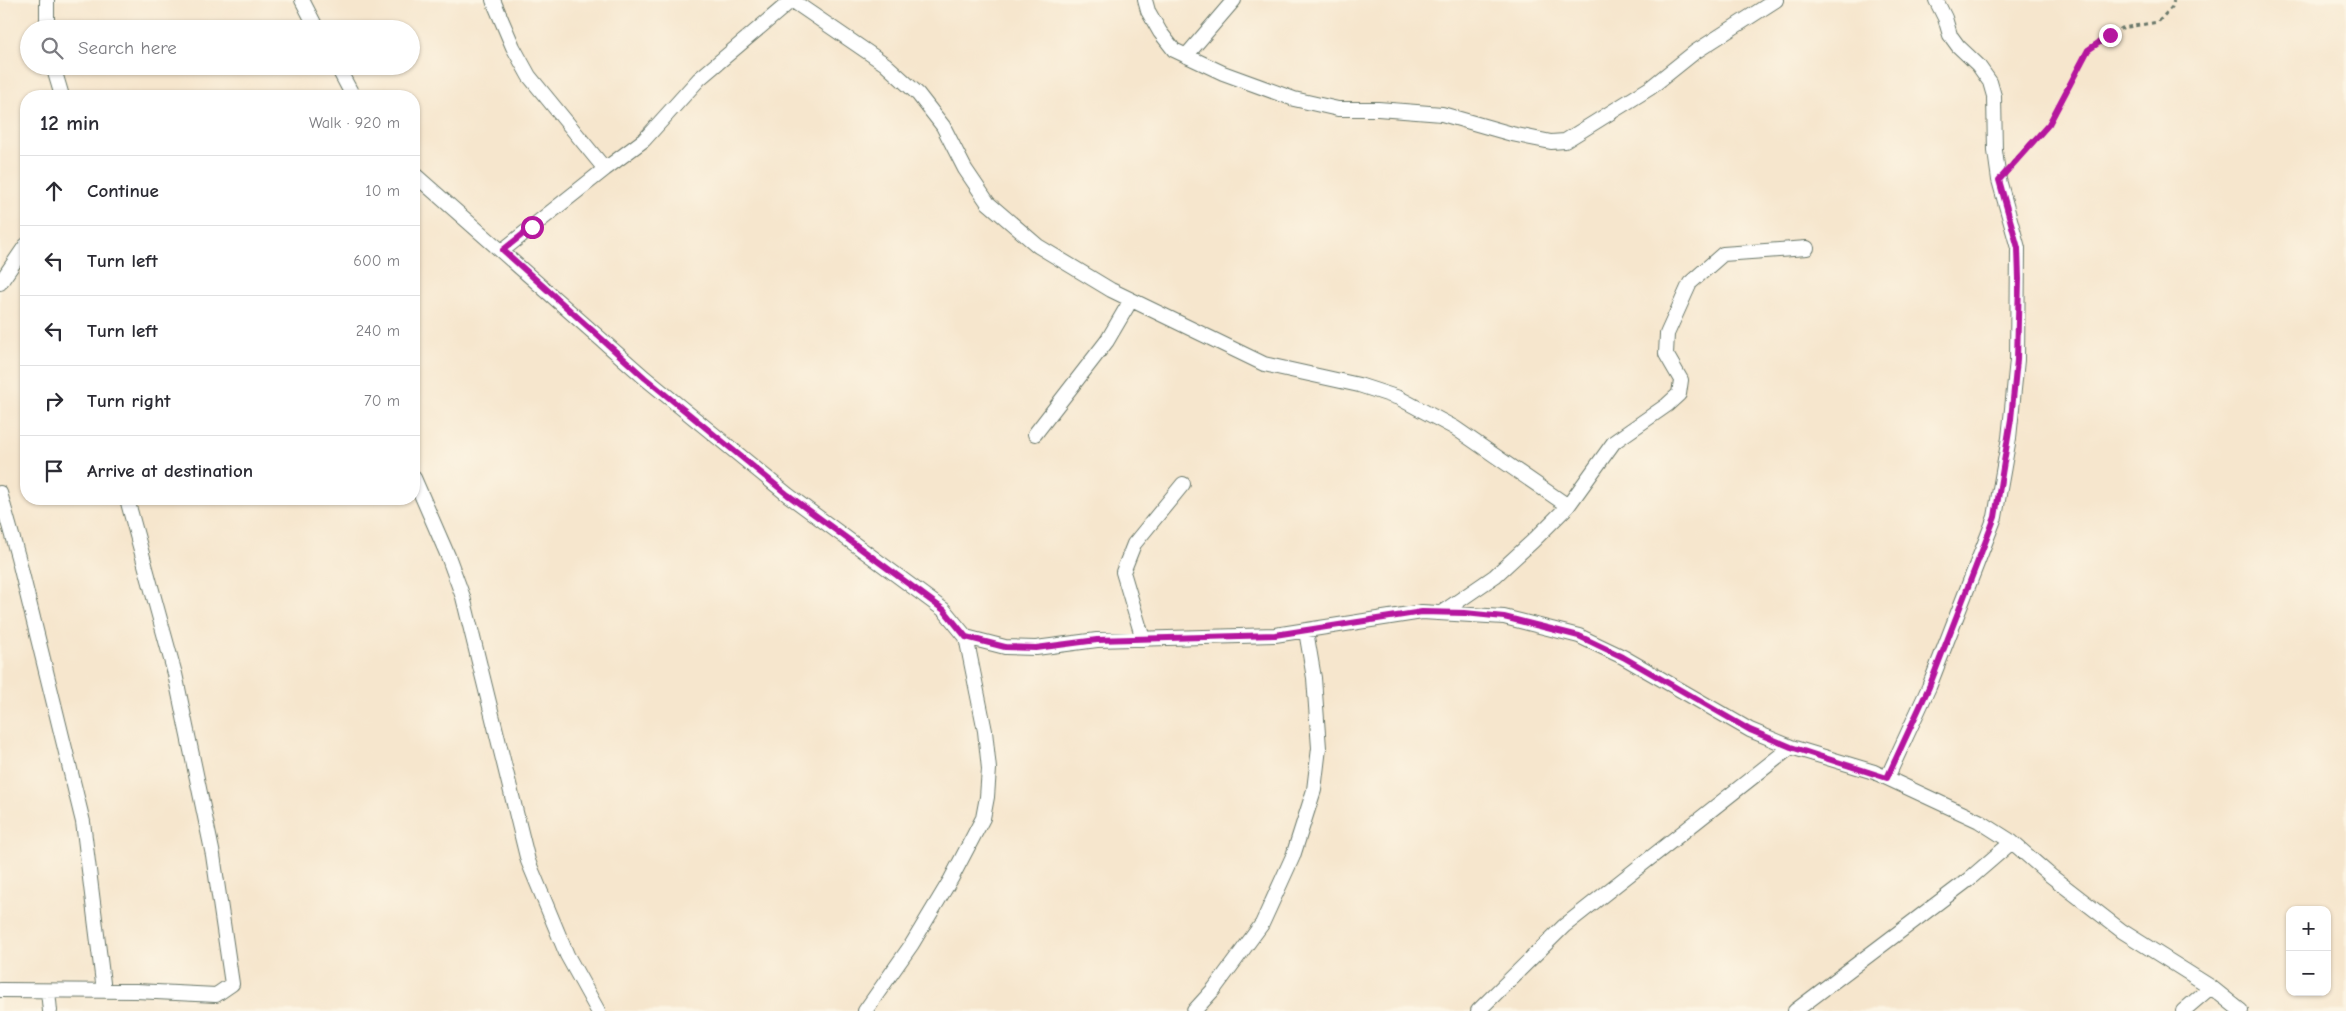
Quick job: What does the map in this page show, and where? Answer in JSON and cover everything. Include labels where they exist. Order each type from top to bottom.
[{"type":"street","points":[[47,0],[47,20]]},
{"type":"street","points":[[302,0],[312,20]]},
{"type":"street","points":[[493,0],[513,47],[529,76],[605,169]]},
{"type":"street","points":[[1145,0],[1148,11],[1160,32],[1174,50],[1223,73],[1294,99],[1338,109],[1378,109],[1442,114],[1512,134],[1558,142],[1565,141],[1650,88],[1695,52],[1776,0]]},
{"type":"street","points":[[1186,56],[1234,0]]},
{"type":"street","points":[[1887,778],[1929,687],[1995,517],[2012,409],[2017,360],[2018,248],[1999,180],[1995,151],[1994,96],[1990,82],[1978,65],[1958,46],[1950,34],[1936,0]]},
{"type":"street","points":[[503,250],[644,140],[699,79],[792,1],[885,64],[918,94],[943,126],[965,169],[988,203],[1038,246],[1111,290],[1264,364],[1359,385],[1399,398],[1455,428],[1568,506]]},
{"type":"street","points":[[56,75],[60,90]]},
{"type":"street","points":[[342,75],[350,90]]},
{"type":"street","points":[[420,179],[503,250],[645,378],[788,495],[944,610],[966,637],[985,732],[988,759],[988,797],[983,818],[951,879],[912,944],[865,1011]]},
{"type":"street","points":[[1441,613],[1495,576],[1568,506],[1614,442],[1667,406],[1679,394],[1681,380],[1666,354],[1667,334],[1690,283],[1723,254],[1807,248]]},
{"type":"street","points":[[0,282],[20,254]]},
{"type":"street","points":[[1035,434],[1107,342],[1131,300]]},
{"type":"street","points":[[1143,639],[1123,572],[1134,544],[1184,484]]},
{"type":"street","points":[[420,492],[448,556],[463,597],[528,861],[567,955],[598,1011]]},
{"type":"street","points":[[0,493],[18,557],[83,822],[104,991]]},
{"type":"street","points":[[0,990],[104,991],[216,996],[232,984],[213,855],[175,674],[128,505]]},
{"type":"street","points":[[966,637],[1005,647],[1036,648],[1097,640],[1275,635],[1306,632],[1422,612],[1504,617],[1579,636],[1623,657],[1750,730],[1791,747],[1887,778],[1979,821],[2012,842],[2122,931],[2211,986],[2241,1011]]},
{"type":"street","points":[[1194,1011],[1214,989],[1262,924],[1292,856],[1314,790],[1319,748],[1314,678],[1306,632]]},
{"type":"street","points":[[1478,1011],[1564,926],[1791,747]]},
{"type":"street","points":[[1795,1011],[1968,880],[2012,842]]},
{"type":"street","points":[[2183,1011],[2211,986]]},
{"type":"street","points":[[48,991],[50,1011]]},
{"type":"path","points":[[1999,180],[2049,124],[2088,50],[2122,28],[2158,22],[2172,6],[2174,0]]},
{"type":"route","points":[[532,227],[503,250],[645,378],[788,495],[944,610],[966,637],[1005,647],[1036,648],[1097,640],[1275,635],[1306,632],[1343,624],[1422,612],[1465,613],[1504,617],[1579,636],[1623,657],[1750,730],[1791,747],[1874,772],[1887,778],[1929,687],[1995,517],[2009,438],[2017,360],[2019,279],[2018,248],[1999,180],[2049,124],[2088,50],[2110,35]]}]
